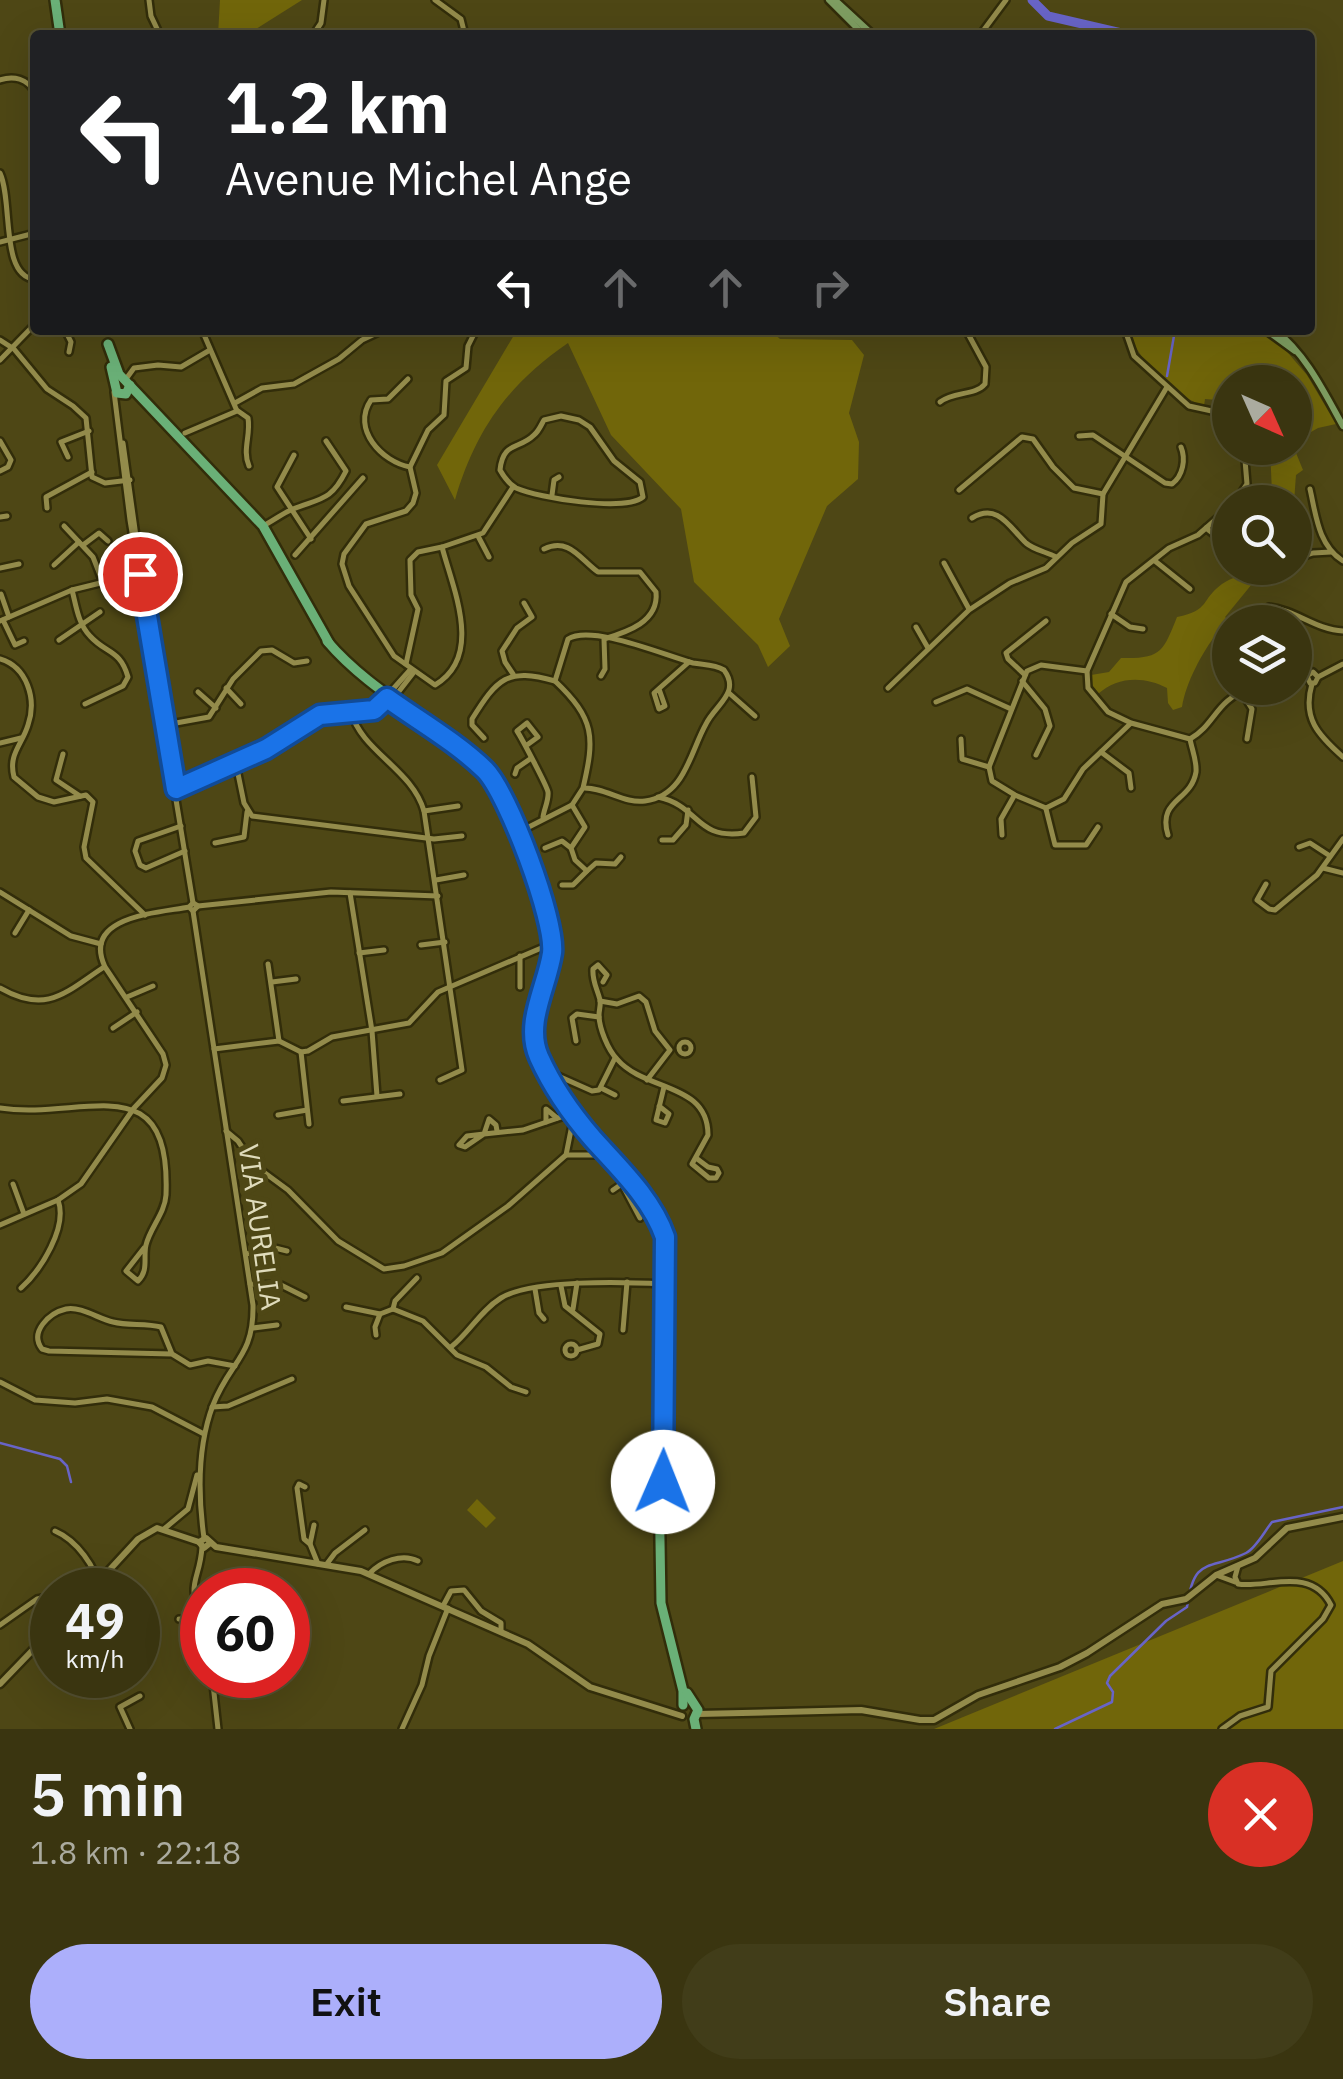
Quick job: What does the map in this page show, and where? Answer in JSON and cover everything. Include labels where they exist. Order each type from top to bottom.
[{"type":"main road","points":[[54,0],[59,30]]},
{"type":"main road","points":[[832,0],[859,30]]},
{"type":"main road","points":[[832,0],[867,30]]},
{"type":"main road","points":[[107,335],[122,386],[177,434],[264,526],[342,664],[486,771],[502,796],[553,942],[530,1033],[535,1062],[554,1083]]},
{"type":"main road","points":[[1273,335],[1296,351]]},
{"type":"main road","points":[[1280,335],[1296,351],[1343,426]]},
{"type":"main road","points":[[327,641],[389,700],[484,774],[515,833]]},
{"type":"main road","points":[[537,1006],[535,1044],[572,1117],[607,1153],[663,1231],[666,1284],[659,1476],[661,1603],[690,1715]]},
{"type":"street","points":[[149,0],[158,30]]},
{"type":"street","points":[[317,30],[322,24],[324,0]]},
{"type":"street","points":[[435,0],[461,19],[464,30]]},
{"type":"street","points":[[984,30],[1006,0]]},
{"type":"street","points":[[0,80],[12,76],[30,87]]},
{"type":"street","points":[[0,174],[6,193],[3,241],[18,273],[30,278]]},
{"type":"street","points":[[3,241],[30,234]]},
{"type":"street","points":[[0,360],[30,330]]},
{"type":"street","points":[[68,335],[72,342],[69,352]]},
{"type":"street","points":[[204,335],[237,411],[248,418],[248,466]]},
{"type":"street","points":[[235,402],[262,388],[294,384],[373,335]]},
{"type":"street","points":[[442,547],[462,616],[461,642],[452,666],[435,686],[394,656],[349,586],[342,564],[344,554],[366,524],[406,511],[413,503],[416,492],[410,467],[428,430],[444,414],[444,385],[466,368],[474,335]]},
{"type":"street","points":[[940,402],[950,394],[978,390],[985,384],[986,367],[969,335]]},
{"type":"street","points":[[1127,335],[1134,356],[1167,386],[1194,408],[1212,412]]},
{"type":"street","points":[[0,340],[14,349],[47,389],[80,411],[89,431],[92,472],[97,481],[127,480]]},
{"type":"street","points":[[122,386],[134,368],[180,367],[210,350]]},
{"type":"street","points":[[408,380],[388,399],[371,400],[366,416],[379,452],[395,465],[410,467]]},
{"type":"street","name":"VIA AURELIA","points":[[122,386],[113,406],[176,789],[250,1284],[253,1328],[251,1340],[223,1382],[204,1434],[204,1543],[199,1568]]},
{"type":"street","points":[[888,688],[969,610],[1010,584],[1046,568],[1101,524],[1104,494],[1167,386]]},
{"type":"street","points":[[177,434],[237,411]]},
{"type":"street","points":[[561,416],[590,427],[614,461],[644,490],[643,497],[631,504],[598,504],[514,487],[500,470],[505,452],[530,438],[544,420],[561,416]]},
{"type":"street","points":[[68,458],[61,442],[89,431]]},
{"type":"street","points":[[1079,436],[1093,435],[1158,480],[1172,484],[1181,475],[1181,447]]},
{"type":"street","points":[[959,490],[1022,437],[1032,439],[1074,488],[1104,494]]},
{"type":"street","points":[[264,526],[291,510],[327,497],[346,471],[326,441]]},
{"type":"street","points":[[0,442],[11,460],[0,471]]},
{"type":"street","points":[[294,455],[277,487],[312,539]]},
{"type":"street","points":[[47,508],[46,497],[92,472]]},
{"type":"street","points":[[552,495],[554,480],[559,477]]},
{"type":"street","points":[[294,555],[363,478]]},
{"type":"street","points":[[176,789],[236,764],[320,715],[374,710],[389,700],[410,669],[418,609],[410,596],[410,560],[418,552],[478,536],[514,487]]},
{"type":"street","points":[[1312,498],[1320,534],[1331,552],[1343,561]]},
{"type":"street","points":[[972,518],[986,513],[1000,516],[1031,547],[1056,558]]},
{"type":"street","points":[[1190,739],[1131,723],[1108,712],[1088,688],[1087,671],[1126,582],[1169,548],[1189,540],[1212,523]]},
{"type":"street","points":[[64,526],[97,563],[102,580]]},
{"type":"street","points":[[1206,528],[1212,533]]},
{"type":"street","points":[[54,565],[98,532],[108,541]]},
{"type":"street","points":[[478,536],[489,557]]},
{"type":"street","points":[[544,548],[555,543],[569,546],[598,572],[632,570],[652,582],[658,599],[649,616],[637,627],[604,639]]},
{"type":"street","points":[[1312,552],[1331,552]]},
{"type":"street","points":[[1155,561],[1190,589]]},
{"type":"street","points":[[944,563],[969,610]]},
{"type":"street","points":[[0,568],[20,564]]},
{"type":"street","points":[[4,619],[102,580],[140,574]]},
{"type":"street","points":[[72,590],[81,624],[92,638],[114,652],[124,664],[128,678],[123,686],[85,704]]},
{"type":"street","points":[[1,594],[4,619],[15,646],[24,641]]},
{"type":"street","points":[[515,833],[572,805],[583,788],[592,755],[588,726],[579,708],[555,682],[514,674],[504,662],[502,650],[517,628],[532,616],[524,603]]},
{"type":"street","points":[[59,640],[100,612]]},
{"type":"street","points":[[1110,614],[1130,627],[1144,630]]},
{"type":"street","points":[[1036,755],[1050,726],[1046,709],[1006,653],[1046,622]]},
{"type":"street","points":[[1312,622],[1328,630],[1343,630]]},
{"type":"street","points":[[916,627],[928,648]]},
{"type":"street","points":[[555,682],[568,639],[580,634],[645,645],[724,670],[730,682],[729,693],[706,722],[686,772],[658,797]]},
{"type":"street","points":[[601,676],[605,669],[604,639]]},
{"type":"street","points":[[165,725],[209,717],[226,688],[261,650],[272,650],[294,663],[307,661]]},
{"type":"street","points":[[0,659],[14,664],[28,682],[30,719],[11,766],[14,777],[22,786],[54,802],[80,796],[92,802],[84,847],[86,858],[145,915]]},
{"type":"street","points":[[659,690],[689,662]]},
{"type":"street","points":[[1312,684],[1343,664]]},
{"type":"street","points":[[1087,671],[1034,666],[1024,678],[989,766],[992,781],[1046,808],[1064,799],[1082,768],[1131,723]]},
{"type":"street","points":[[1312,673],[1318,677]]},
{"type":"street","points":[[484,738],[472,726],[472,719],[492,689],[514,674]]},
{"type":"street","points":[[226,688],[241,704]]},
{"type":"street","points":[[936,702],[967,689],[1011,708]]},
{"type":"street","points":[[198,692],[216,708]]},
{"type":"street","points":[[729,693],[755,716]]},
{"type":"street","points":[[1190,739],[1221,705]]},
{"type":"street","points":[[1247,739],[1252,709],[1249,705]]},
{"type":"street","points":[[1308,705],[1314,729],[1343,756]]},
{"type":"street","points":[[351,712],[355,727],[418,791],[424,811],[462,1070],[440,1080]]},
{"type":"street","points":[[0,743],[21,738]]},
{"type":"street","points":[[961,739],[962,760],[989,766]]},
{"type":"street","points":[[1168,835],[1163,820],[1166,811],[1196,776],[1190,739]]},
{"type":"street","points":[[527,745],[530,759],[548,790],[543,817]]},
{"type":"street","points":[[1101,752],[1129,773],[1130,788]]},
{"type":"street","points":[[63,754],[56,780],[80,796]]},
{"type":"street","points":[[515,774],[530,759]]},
{"type":"street","points":[[215,843],[244,837],[247,812],[236,764]]},
{"type":"street","points":[[583,788],[596,788],[634,801],[658,797],[671,800],[719,835],[744,833],[756,818],[752,777]]},
{"type":"street","points":[[1002,835],[1001,818],[1015,795]]},
{"type":"street","points":[[572,805],[585,827],[572,848]]},
{"type":"street","points":[[424,811],[458,806]]},
{"type":"street","points":[[1046,808],[1055,845],[1086,846],[1098,827]]},
{"type":"street","points":[[662,840],[673,840],[681,833],[688,810]]},
{"type":"street","points":[[247,812],[268,820],[430,838],[462,836]]},
{"type":"street","points":[[181,826],[145,836],[138,841],[135,852],[140,865],[146,868],[185,851]]},
{"type":"street","points":[[1266,884],[1257,900],[1276,910],[1323,868],[1343,839]]},
{"type":"street","points":[[544,848],[562,841],[572,848],[575,860],[587,871]]},
{"type":"street","points":[[1299,847],[1310,843],[1330,856]]},
{"type":"street","points":[[562,885],[573,885],[596,863],[614,864],[621,856]]},
{"type":"street","points":[[1323,868],[1343,873]]},
{"type":"street","points":[[436,880],[464,875]]},
{"type":"street","points":[[0,892],[71,936],[101,944]]},
{"type":"street","points":[[0,1225],[58,1200],[81,1184],[134,1108],[160,1081],[166,1066],[162,1050],[101,958],[101,944],[112,927],[145,915],[193,907],[331,892],[438,896]]},
{"type":"street","points":[[350,893],[372,1031],[377,1096]]},
{"type":"street","points":[[15,934],[29,910]]},
{"type":"street","points":[[420,945],[445,942]]},
{"type":"street","points":[[214,1049],[279,1041],[300,1052],[316,1049],[332,1037],[408,1023],[432,997],[553,942]]},
{"type":"street","points":[[359,953],[384,950]]},
{"type":"street","points":[[520,956],[520,986]]},
{"type":"street","points":[[268,964],[279,1041]]},
{"type":"street","points":[[603,982],[606,975],[598,965],[592,969],[592,976],[600,1001],[599,1017],[615,1058],[647,1080],[687,1095],[700,1105],[708,1135],[694,1161]]},
{"type":"street","points":[[0,988],[18,999],[62,998],[105,967]]},
{"type":"street","points":[[272,982],[296,979]]},
{"type":"street","points":[[127,997],[153,986]]},
{"type":"street","points":[[600,1001],[616,1004],[634,996],[642,998],[655,1030],[674,1050],[647,1080]]},
{"type":"street","points":[[113,1028],[137,1012]]},
{"type":"street","points":[[576,1041],[572,1018],[577,1014],[599,1017]]},
{"type":"street","points":[[300,1052],[308,1124]]},
{"type":"street","points":[[554,1083],[592,1092],[601,1088],[615,1058]]},
{"type":"street","points":[[659,1106],[664,1087]]},
{"type":"street","points":[[601,1088],[615,1096]]},
{"type":"street","points":[[343,1102],[400,1094]]},
{"type":"street","points":[[0,1108],[44,1110],[111,1104],[134,1108],[154,1124],[164,1160],[164,1204],[144,1248],[126,1271],[138,1281],[145,1272],[144,1248]]},
{"type":"street","points":[[546,1122],[546,1108],[557,1118]]},
{"type":"street","points":[[278,1115],[307,1110]]},
{"type":"street","points":[[497,1131],[488,1119],[484,1134],[523,1130],[572,1117],[566,1155]]},
{"type":"street","points":[[226,1131],[254,1164],[296,1197],[338,1241],[384,1269],[404,1266],[455,1245],[508,1206],[566,1155],[607,1153]]},
{"type":"street","points":[[694,1161],[717,1169],[716,1178],[709,1178],[694,1161]]},
{"type":"street","points":[[613,1190],[626,1183],[640,1218]]},
{"type":"street","points":[[13,1184],[24,1214]]},
{"type":"street","points":[[21,1288],[38,1268],[60,1224],[62,1211],[58,1200]]},
{"type":"street","points":[[245,1254],[275,1248],[287,1251]]},
{"type":"street","points":[[393,1309],[394,1301],[417,1278]]},
{"type":"street","points":[[623,1330],[626,1282]]},
{"type":"street","points":[[250,1284],[281,1285],[306,1296]]},
{"type":"street","points":[[450,1347],[508,1294],[577,1284],[666,1284]]},
{"type":"street","points":[[573,1310],[577,1284]]},
{"type":"street","points":[[560,1286],[562,1302],[600,1334],[598,1344],[577,1350]]},
{"type":"street","points":[[535,1290],[544,1319]]},
{"type":"street","points":[[346,1307],[380,1314],[393,1309],[423,1321],[458,1355],[526,1392]]},
{"type":"street","points":[[172,1354],[161,1327],[116,1323],[72,1308],[50,1318],[36,1336],[42,1348],[49,1351],[172,1354],[190,1365],[208,1361],[235,1366]]},
{"type":"street","points":[[376,1335],[380,1314]]},
{"type":"street","points":[[253,1328],[277,1325]]},
{"type":"street","points":[[212,1406],[228,1406],[292,1379]]},
{"type":"street","points":[[0,1382],[36,1400],[75,1403],[107,1399],[152,1407],[204,1434]]},
{"type":"street","points":[[164,1529],[188,1509],[197,1475]]},
{"type":"street","points":[[305,1487],[299,1484],[297,1488],[304,1539],[322,1564]]},
{"type":"street","points":[[114,1568],[138,1539],[151,1530],[164,1529],[204,1543],[369,1574],[528,1644],[590,1687],[666,1712],[690,1715],[861,1710],[934,1720],[978,1695],[1060,1667],[1162,1604],[1192,1596],[1216,1575],[1255,1558],[1288,1528],[1343,1516]]},
{"type":"street","points":[[310,1544],[314,1526]]},
{"type":"street","points":[[322,1564],[365,1530]]},
{"type":"street","points":[[56,1531],[68,1536],[88,1568]]},
{"type":"street","points":[[369,1574],[402,1556],[418,1560]]},
{"type":"street","points":[[1235,1582],[1238,1566]]},
{"type":"street","points":[[1216,1575],[1246,1585],[1277,1579],[1295,1582],[1322,1592],[1330,1604],[1329,1612],[1270,1670],[1268,1707],[1240,1716],[1222,1729]]},
{"type":"street","points":[[402,1729],[422,1686],[449,1593],[464,1590],[481,1611],[501,1624],[501,1632]]},
{"type":"street","points":[[0,1626],[30,1604]]},
{"type":"street","points":[[0,1684],[30,1653]]},
{"type":"street","points":[[130,1729],[120,1707],[136,1698]]},
{"type":"street","points":[[215,1698],[218,1729]]},
{"type":"shaded area","points":[[220,0],[302,0],[255,30],[218,30]]},
{"type":"shaded area","points":[[514,335],[776,335],[780,339],[852,340],[864,355],[849,413],[859,442],[858,479],[827,506],[779,619],[790,646],[768,667],[758,645],[694,582],[681,509],[611,435],[568,343],[528,375],[496,411],[473,452],[455,500],[437,465]]},
{"type":"shaded area","points":[[1131,335],[1264,335],[1283,347],[1298,365],[1212,365],[1212,400],[1205,399],[1204,406],[1170,386],[1139,353]]},
{"type":"shaded area","points":[[1312,383],[1336,424],[1312,431]]},
{"type":"shaded area","points":[[1271,465],[1301,465],[1303,470],[1296,475],[1295,485],[1272,485]]},
{"type":"shaded area","points":[[1221,585],[1251,585],[1235,605],[1212,605],[1212,640],[1191,678],[1182,707],[1173,710],[1167,688],[1150,681],[1122,681],[1098,694],[1091,675],[1109,672],[1121,658],[1145,657],[1159,651],[1177,617],[1200,608]]},
{"type":"shaded area","points":[[477,1499],[496,1518],[486,1528],[467,1510]]},
{"type":"shaded area","points":[[1343,1561],[1343,1729],[934,1729]]},
{"type":"waterway","points":[[1032,0],[1048,16],[1108,30]]},
{"type":"waterway","points":[[1167,376],[1174,335]]},
{"type":"waterway","points":[[0,1443],[60,1459],[67,1466],[71,1482]]},
{"type":"waterway","points":[[1055,1729],[1112,1702],[1113,1692],[1107,1683],[1110,1676],[1166,1621],[1187,1607],[1194,1579],[1205,1567],[1250,1551],[1272,1522],[1343,1507]]},
{"type":"route","points":[[140,574],[176,789],[266,749],[320,715],[374,710],[387,698],[468,755],[493,780],[531,867],[553,942],[537,1006],[537,1052],[567,1105],[629,1179],[660,1223],[665,1237],[663,1482]]}]
